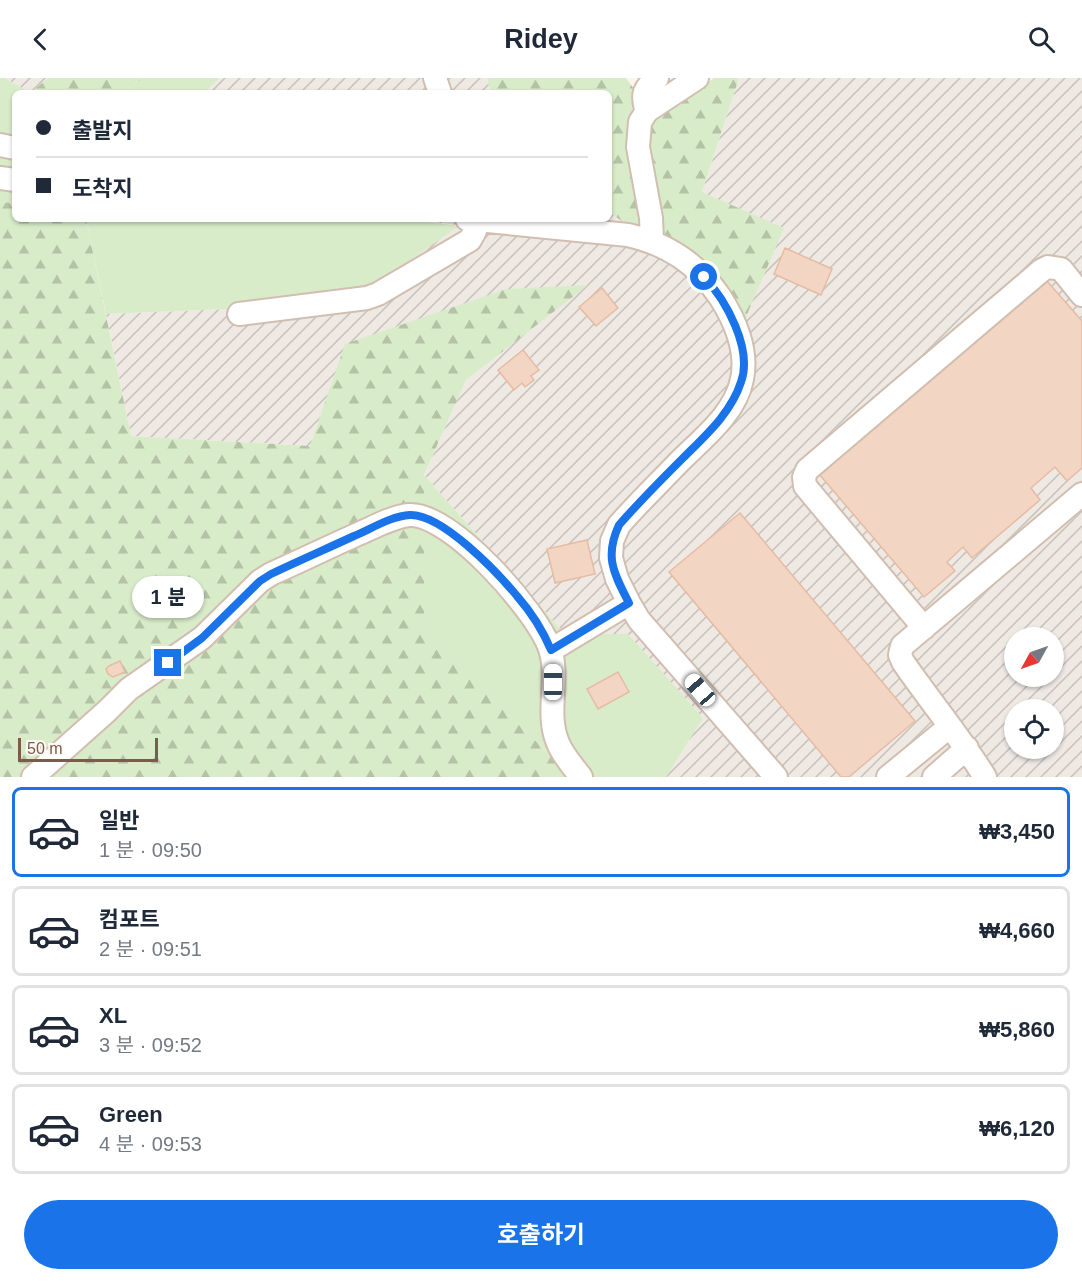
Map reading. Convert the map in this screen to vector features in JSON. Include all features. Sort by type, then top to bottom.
[{"type":"lane","points":[[647,111],[642,99],[646,86],[657,78]]},
{"type":"lane","points":[[652,240],[651,218],[638,147],[640,122],[647,111],[697,78]]},
{"type":"lane","points":[[238,314],[358,299],[378,294],[470,240],[473,222]]},
{"type":"lane","points":[[503,222],[628,235],[652,240],[671,249],[695,268],[713,286],[726,306],[738,332],[743,352],[742,379],[733,401],[718,423],[619,525],[612,541],[611,558],[617,579],[639,620],[776,777]]},
{"type":"lane","points":[[924,628],[805,486],[804,477],[807,470],[1042,270],[1048,267],[1061,269],[1082,295]]},
{"type":"lane","points":[[985,777],[967,748],[949,727],[903,662],[900,655],[902,646],[1082,494]]},
{"type":"lane","points":[[33,777],[129,689],[202,638],[260,581],[372,528],[407,515],[420,516],[446,530],[475,551],[518,597],[544,634],[551,650],[553,665],[553,724],[557,743],[581,777]]},
{"type":"lane","points":[[551,650],[629,603]]},
{"type":"lane","points":[[888,777],[949,727]]},
{"type":"lane","points":[[934,777],[967,748]]},
{"type":"shaded area","points":[[5,78],[48,78],[34,90],[25,90]]},
{"type":"shaded area","points":[[220,78],[487,78],[490,90],[207,90]]},
{"type":"shaded area","points":[[739,78],[1082,78],[1082,777],[666,777],[703,717],[566,635],[424,475],[466,380],[586,285],[346,344],[310,446],[131,436],[106,314],[347,304],[458,225],[432,222],[612,222],[612,214],[633,229],[702,192]]},
{"type":"green space","points":[[0,78],[5,78],[25,90],[12,90],[12,203],[0,202]]},
{"type":"green space","points":[[48,78],[143,78],[126,90],[34,90]]},
{"type":"green space","points":[[143,78],[220,78],[207,90],[126,90]]},
{"type":"green space","points":[[487,78],[626,78],[656,119],[714,78],[739,78],[702,192],[784,228],[743,324],[633,229],[612,214],[612,90],[490,90]]},
{"type":"green space","points":[[0,202],[12,203],[12,222],[87,222],[131,436],[310,446],[345,344],[506,289],[588,285],[466,380],[424,475],[424,633],[548,753],[567,777],[0,777]]},
{"type":"green space","points":[[87,222],[429,222],[459,226],[347,304],[106,314]]},
{"type":"green space","points":[[424,475],[565,634],[628,634],[703,718],[666,777],[567,777],[548,753],[423,633]]},
{"type":"building","points":[[785,248],[832,269],[821,295],[774,274]]},
{"type":"building","points":[[1046,280],[1082,321],[1082,468],[1067,481],[1055,467],[1031,488],[1040,500],[972,558],[963,547],[947,562],[955,571],[924,597],[819,474]]},
{"type":"building","points":[[602,288],[618,308],[596,326],[579,307]]},
{"type":"building","points":[[523,350],[539,370],[531,376],[534,380],[525,387],[522,383],[514,390],[498,370]]},
{"type":"building","points":[[740,513],[915,721],[849,777],[841,777],[669,572]]},
{"type":"building","points":[[587,540],[595,574],[555,583],[547,549]]},
{"type":"building","points":[[120,661],[125,672],[113,677],[108,674],[106,669]]},
{"type":"building","points":[[618,672],[629,692],[598,709],[587,689]]},
{"type":"route","points":[[168,663],[202,638],[260,581],[271,574],[407,515],[420,516],[446,530],[475,551],[518,597],[544,634],[551,650],[629,603],[617,579],[611,558],[612,541],[619,525],[718,423],[733,401],[742,379],[743,352],[738,332],[726,306],[704,277]]}]
